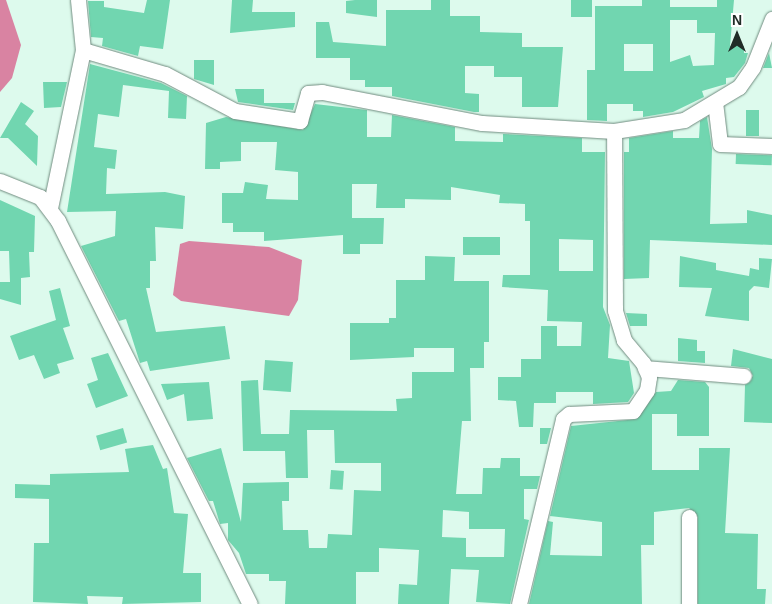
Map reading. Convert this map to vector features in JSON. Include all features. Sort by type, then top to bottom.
[{"type":"street","points":[[50,208],[82,50],[78,0]]},
{"type":"street","points":[[82,50],[165,74],[235,112],[300,122],[308,93],[322,92],[482,122],[614,132],[669,124],[739,88],[753,67],[772,19]]},
{"type":"street","points":[[715,102],[720,144],[772,146]]},
{"type":"street","points":[[518,604],[563,419],[569,414],[634,411],[647,390],[645,368],[624,340],[615,310],[614,132]]},
{"type":"street","points":[[0,181],[25,187],[50,208],[250,604]]},
{"type":"street","points":[[645,368],[744,376]]},
{"type":"street","points":[[689,518],[689,604]]},
{"type":"shaded area","points":[[0,0],[6,0],[21,45],[12,78],[0,92]]},
{"type":"shaded area","points":[[189,241],[269,247],[302,260],[298,300],[289,316],[181,301],[173,295],[180,244]]},
{"type":"building","points":[[147,0],[170,0],[163,49],[140,46],[138,56],[102,46],[103,38],[91,37],[88,1],[104,1],[104,7],[144,13]]},
{"type":"building","points":[[232,0],[253,0],[252,12],[295,12],[295,27],[230,33]]},
{"type":"building","points":[[377,0],[377,17],[346,13],[346,1]]},
{"type":"building","points":[[431,0],[450,0],[450,16],[480,16],[480,32],[522,33],[522,47],[563,47],[558,107],[522,107],[522,77],[494,77],[494,66],[465,66],[465,93],[479,94],[479,112],[474,112],[392,96],[392,87],[365,87],[365,80],[350,80],[350,58],[316,58],[316,22],[329,22],[333,42],[386,46],[386,10],[431,10]]},
{"type":"building","points":[[571,0],[592,0],[592,17],[571,17]]},
{"type":"building","points":[[642,0],[670,0],[670,7],[717,7],[717,0],[734,0],[730,46],[744,46],[744,53],[748,53],[745,63],[734,77],[726,78],[726,84],[702,91],[704,97],[673,112],[643,117],[643,111],[633,111],[633,104],[607,104],[607,121],[587,120],[587,70],[595,70],[595,6],[642,6]],"holes":[[[670,20],[697,20],[697,33],[715,33],[714,65],[693,66],[690,55],[670,62]],[[624,44],[653,44],[653,71],[624,71]]]},
{"type":"building","points":[[769,53],[772,68],[763,68]]},
{"type":"building","points":[[194,60],[214,60],[214,85],[194,79]]},
{"type":"building","points":[[90,64],[161,83],[187,96],[186,119],[168,118],[169,91],[123,85],[119,117],[98,114],[94,147],[117,150],[115,169],[107,168],[106,194],[165,192],[185,196],[183,229],[155,227],[156,261],[150,261],[150,288],[146,288],[156,332],[225,326],[230,359],[150,371],[147,361],[140,363],[126,319],[119,321],[81,246],[115,236],[116,211],[67,212]]},
{"type":"building","points":[[43,82],[67,82],[61,107],[44,108]]},
{"type":"building","points":[[235,89],[264,89],[264,103],[295,103],[293,110],[238,102]]},
{"type":"building","points":[[21,102],[34,111],[25,124],[38,136],[37,166],[8,138],[0,138]]},
{"type":"building","points":[[315,104],[367,110],[367,137],[391,137],[392,115],[455,127],[455,141],[503,142],[503,134],[582,138],[582,152],[605,152],[603,307],[610,325],[608,358],[629,361],[634,393],[628,402],[593,404],[593,392],[556,392],[556,403],[534,403],[533,427],[519,427],[516,401],[498,400],[498,377],[521,377],[521,359],[541,359],[541,326],[557,326],[557,346],[581,346],[582,322],[547,321],[548,290],[502,287],[503,275],[530,275],[530,221],[525,221],[525,204],[499,203],[500,195],[451,187],[451,200],[405,199],[405,208],[376,208],[377,184],[352,184],[352,218],[384,218],[383,244],[360,244],[360,254],[343,254],[343,235],[264,241],[264,232],[233,232],[233,223],[222,223],[222,193],[243,193],[245,182],[268,185],[266,199],[298,200],[298,172],[275,170],[277,142],[241,142],[241,161],[220,162],[220,169],[205,169],[206,123],[226,117],[303,130]],"holes":[[[559,239],[593,240],[593,271],[559,271]]]},
{"type":"building","points":[[746,110],[759,110],[759,136],[746,136]]},
{"type":"building","points":[[707,117],[712,149],[710,224],[747,223],[747,210],[772,215],[772,245],[650,240],[649,278],[624,279],[624,152],[629,152],[629,138],[673,131],[673,138],[699,138],[700,121]]},
{"type":"building","points":[[736,154],[772,155],[772,165],[736,164]]},
{"type":"building","points":[[0,200],[35,216],[34,252],[29,252],[30,277],[21,278],[21,305],[0,299],[0,282],[10,282],[9,251],[0,251]]},
{"type":"building","points":[[463,237],[500,237],[500,255],[463,255]]},
{"type":"building","points":[[425,256],[455,257],[454,281],[489,281],[489,342],[484,342],[484,368],[470,368],[471,421],[462,421],[456,494],[482,494],[483,468],[500,468],[501,458],[520,458],[520,476],[540,476],[537,489],[524,489],[524,519],[529,520],[510,604],[476,602],[479,570],[451,569],[449,604],[398,604],[399,584],[417,585],[419,550],[379,548],[379,572],[356,572],[356,604],[285,604],[286,581],[269,581],[269,574],[246,574],[239,553],[228,540],[228,523],[220,524],[213,501],[209,501],[187,458],[221,448],[241,522],[243,483],[289,482],[289,501],[282,501],[283,530],[308,530],[309,548],[327,548],[328,534],[352,535],[354,490],[381,491],[381,463],[335,463],[334,430],[307,430],[308,478],[286,478],[285,451],[243,451],[241,381],[258,380],[261,434],[289,434],[290,410],[397,411],[396,399],[412,398],[412,372],[454,372],[454,348],[414,348],[414,357],[350,360],[350,323],[389,323],[389,318],[396,318],[396,280],[425,280]],"holes":[[[443,510],[469,512],[469,529],[505,529],[504,557],[466,557],[466,538],[442,537]]]},
{"type":"building","points":[[680,256],[716,263],[716,270],[749,276],[750,268],[759,270],[759,258],[772,259],[769,288],[754,286],[749,291],[749,321],[705,316],[712,288],[679,287]]},
{"type":"building","points":[[60,288],[70,326],[63,328],[74,359],[57,364],[60,373],[44,379],[34,355],[19,360],[10,336],[56,320],[49,291]]},
{"type":"building","points":[[626,313],[647,314],[647,326],[630,326]]},
{"type":"building","points":[[678,338],[697,340],[697,351],[705,351],[705,363],[678,361]]},
{"type":"building","points":[[733,349],[772,359],[772,423],[744,422],[745,385],[753,376],[749,368],[731,366]]},
{"type":"building","points":[[108,353],[128,396],[96,408],[87,384],[98,380],[91,358]]},
{"type":"building","points":[[265,360],[293,362],[291,392],[263,390]]},
{"type":"building","points":[[678,380],[705,382],[709,387],[709,436],[677,436],[677,414],[652,414],[652,470],[699,470],[699,448],[730,448],[725,533],[758,534],[757,589],[766,589],[765,604],[698,604],[698,517],[689,508],[654,512],[654,545],[641,545],[642,604],[529,604],[548,521],[553,522],[550,555],[602,556],[602,522],[550,516],[571,426],[637,419],[656,392],[671,391]]},
{"type":"building","points":[[209,382],[213,419],[187,421],[184,394],[167,400],[161,384]]},
{"type":"building","points":[[123,428],[127,442],[100,450],[96,436]]},
{"type":"building","points":[[540,428],[551,428],[547,444],[540,444]]},
{"type":"building","points":[[153,445],[163,469],[167,468],[174,513],[188,514],[183,573],[201,573],[201,602],[122,604],[123,597],[87,596],[88,604],[33,602],[34,543],[49,543],[49,499],[15,498],[15,484],[50,485],[50,474],[129,472],[125,449]]},
{"type":"building","points":[[331,470],[344,471],[343,490],[330,489]]}]
